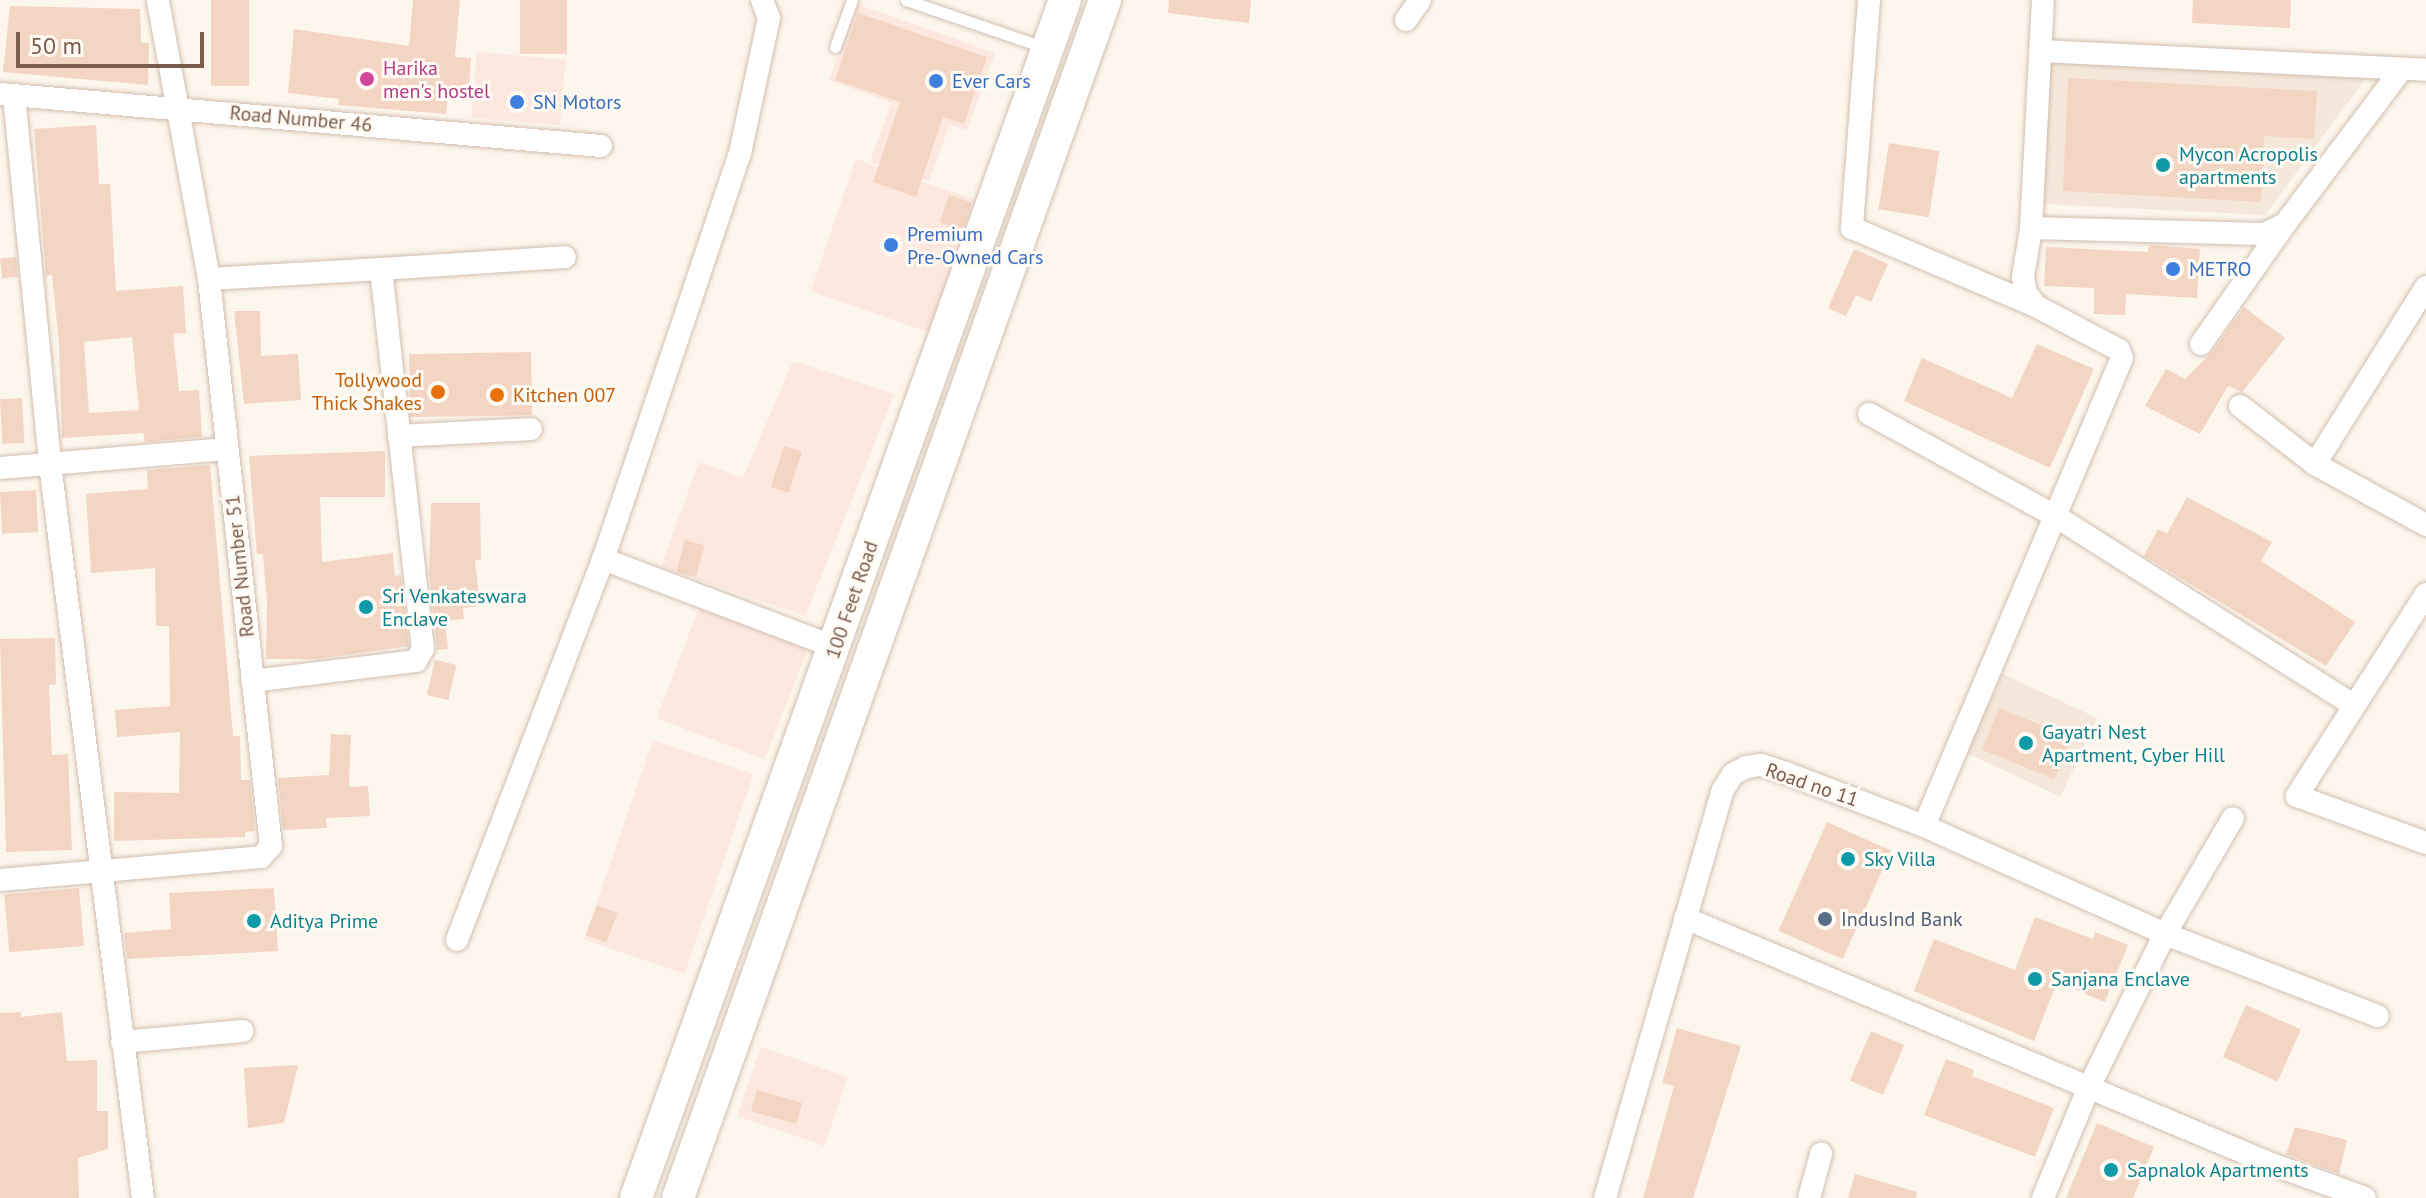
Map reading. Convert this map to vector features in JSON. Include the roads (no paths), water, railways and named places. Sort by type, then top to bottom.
[{"type":"main road","name":"100 Feet Road","points":[[636,1198],[837,648],[1065,0]]},
{"type":"main road","name":"100 Feet Road","points":[[678,1198],[1105,0]]},
{"type":"street","name":"Road Number 51","points":[[98,872],[270,852],[209,279],[158,0]]},
{"type":"street","points":[[457,940],[603,559],[740,153],[769,18],[762,0]]},
{"type":"street","points":[[1406,20],[1420,0]]},
{"type":"street","points":[[1869,0],[1852,228],[2036,306],[2119,350],[2122,358],[1924,826]]},
{"type":"street","points":[[2036,306],[2023,277],[2031,228],[2043,0]]},
{"type":"street","points":[[2041,51],[2426,70]]},
{"type":"street","points":[[2201,344],[2285,224],[2402,69]]},
{"type":"street","name":"Road Number 46","points":[[7,95],[601,146]]},
{"type":"street","points":[[7,95],[98,872],[143,1198]]},
{"type":"street","points":[[2031,228],[2241,237],[2285,224]]},
{"type":"street","points":[[209,279],[565,257]]},
{"type":"street","points":[[252,681],[416,661],[423,654],[381,269]]},
{"type":"street","points":[[2315,464],[2426,287]]},
{"type":"street","points":[[2240,406],[2315,464],[2426,525]]},
{"type":"street","points":[[1869,414],[2057,517],[2353,705]]},
{"type":"street","points":[[399,436],[531,429]]},
{"type":"street","points":[[0,468],[227,449]]},
{"type":"street","points":[[603,559],[837,648]]},
{"type":"street","points":[[2426,594],[2297,796],[2426,843]]},
{"type":"street","name":"Road no 11","points":[[1605,1198],[1723,790],[1733,774],[1746,767],[1786,773],[1924,826],[2165,934],[2378,1016]]},
{"type":"street","points":[[2043,1198],[2089,1087],[2165,934],[2233,818]]},
{"type":"street","points":[[0,880],[98,872]]},
{"type":"street","points":[[1685,918],[2089,1087],[2365,1198]]},
{"type":"street","points":[[122,1042],[242,1031]]},
{"type":"street","points":[[1809,1198],[1821,1154]]},
{"type":"lane","points":[[835,47],[852,0]]},
{"type":"lane","points":[[906,0],[1048,49]]},
{"type":"place","name":"Harika men's hostel","points":[[367,79]]},
{"type":"place","name":"Ever Cars","points":[[936,81]]},
{"type":"place","name":"SN Motors","points":[[517,102]]},
{"type":"place","name":"Mycon Acropolis apartments","points":[[2163,165]]},
{"type":"place","name":"Premium Pre-Owned Cars","points":[[891,245]]},
{"type":"place","name":"METRO","points":[[2173,269]]},
{"type":"place","name":"Tollywood Thick Shakes","points":[[438,392]]},
{"type":"place","name":"Kitchen 007","points":[[497,395]]},
{"type":"place","name":"Sri Venkateswara Enclave","points":[[366,607]]},
{"type":"place","name":"Gayatri Nest Apartment, Cyber Hill","points":[[2026,743]]},
{"type":"place","name":"Sky Villa","points":[[1848,859]]},
{"type":"place","name":"IndusInd Bank","points":[[1825,919]]},
{"type":"place","name":"Aditya Prime","points":[[254,921]]},
{"type":"place","name":"Sanjana Enclave","points":[[2035,979]]},
{"type":"place","name":"Sapnalok Apartments","points":[[2111,1170]]}]
